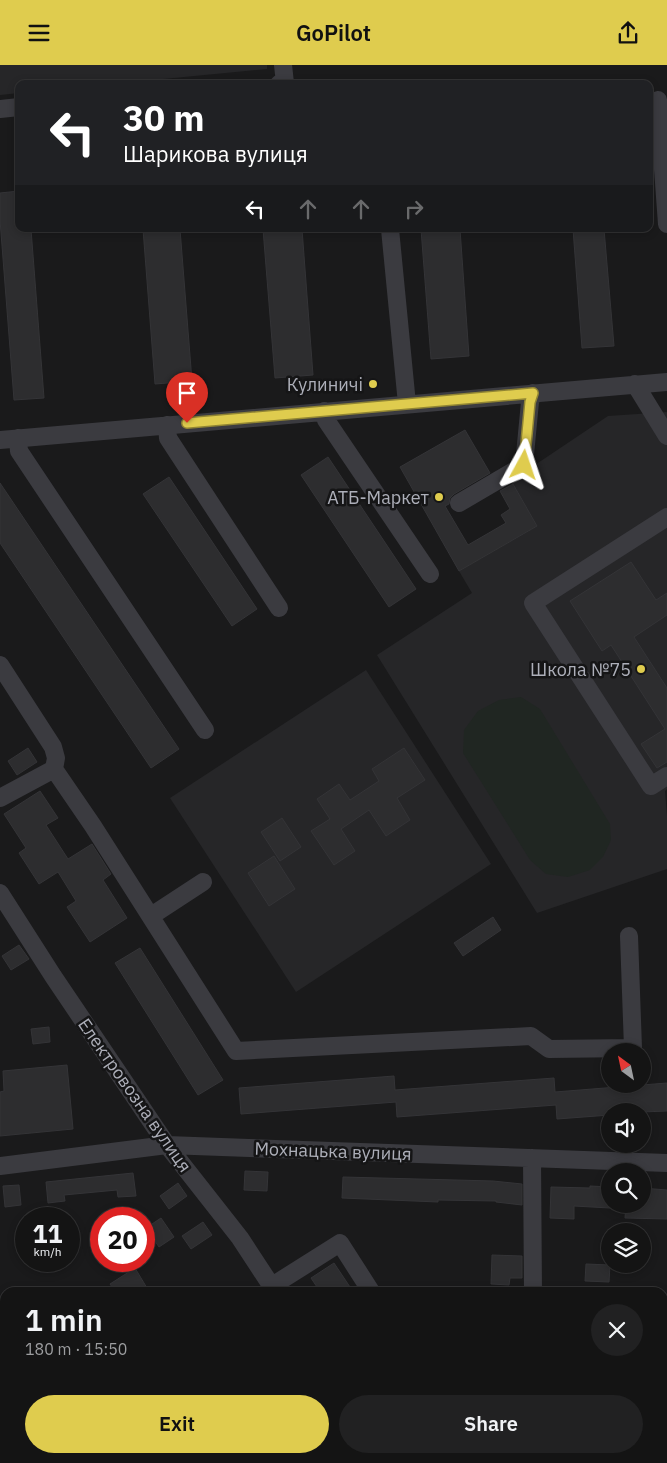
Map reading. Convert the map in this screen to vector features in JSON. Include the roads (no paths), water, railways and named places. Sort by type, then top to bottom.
[{"type":"street","points":[[283,65],[285,80]]},
{"type":"street","points":[[658,100],[667,224]]},
{"type":"street","points":[[0,109],[15,107]]},
{"type":"street","points":[[390,232],[407,403]]},
{"type":"street","points":[[0,440],[407,403],[667,382]]},
{"type":"street","points":[[635,384],[667,436]]},
{"type":"street","points":[[458,503],[524,465],[530,402],[533,393]]},
{"type":"street","points":[[324,411],[326,420],[430,574]]},
{"type":"street","points":[[168,425],[168,438],[279,608]]},
{"type":"street","points":[[18,438],[19,451],[205,730]]},
{"type":"street","points":[[667,517],[533,603],[651,786],[667,776]]},
{"type":"street","points":[[0,665],[53,747],[56,758],[54,769],[93,826],[236,1051],[531,1036],[549,1049],[634,1048],[629,936]]},
{"type":"street","points":[[0,798],[54,769]]},
{"type":"street","points":[[151,916],[203,882]]},
{"type":"street","name":"Електровозна вулиця","points":[[0,893],[53,976],[167,1145],[240,1238],[273,1287]]},
{"type":"street","name":"Мохнацька вулиця","points":[[0,1166],[167,1145],[667,1163]]},
{"type":"street","points":[[532,1158],[533,1287]]},
{"type":"street","points":[[277,1287],[340,1243],[368,1287]]},
{"type":"place","name":"Кулиничі","points":[[373,384]]},
{"type":"place","name":"АТБ-Маркет","points":[[439,497]]},
{"type":"place","name":"Школа №75","points":[[641,669]]}]
